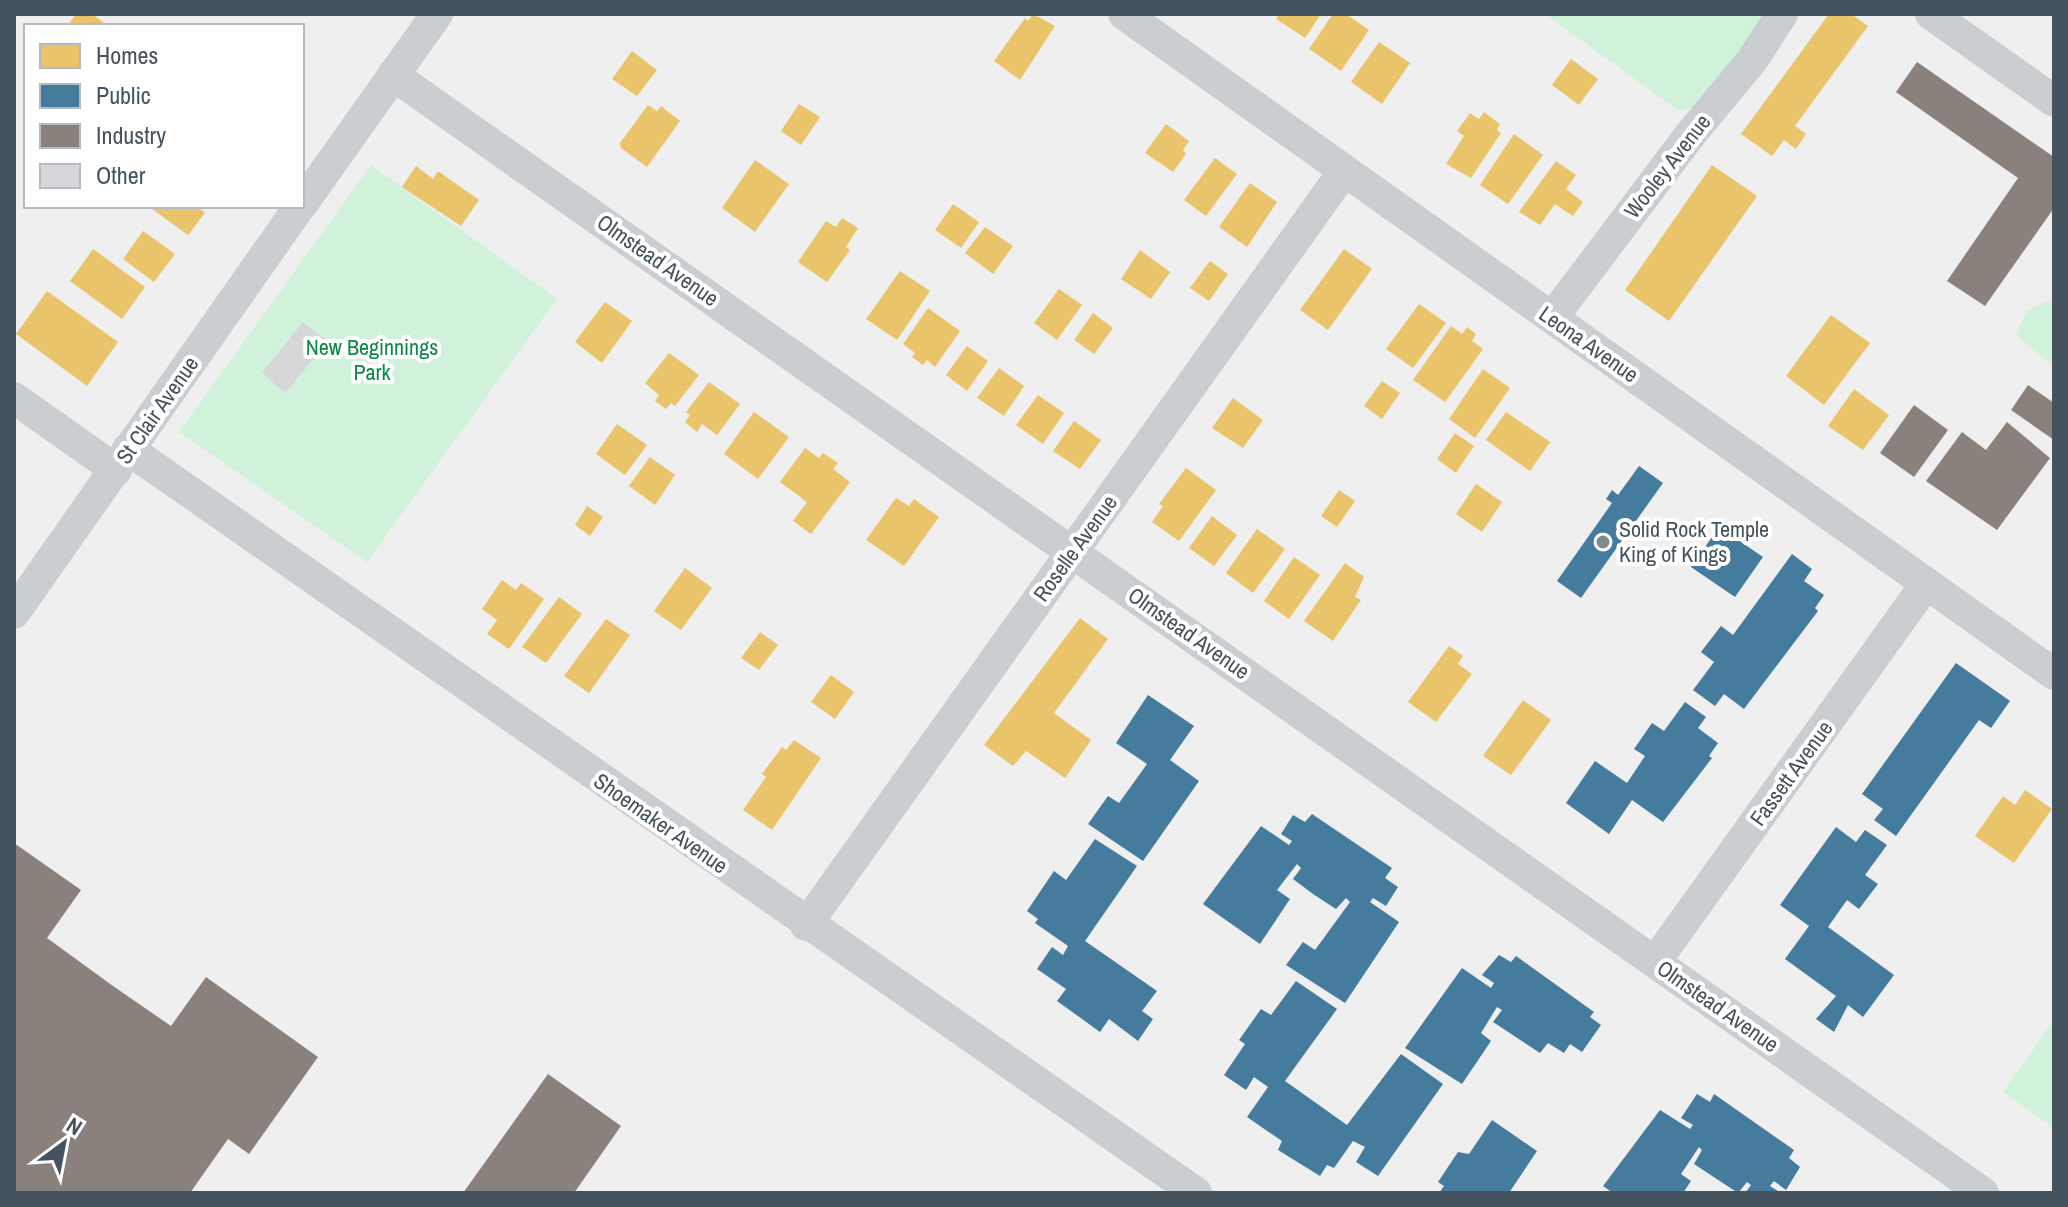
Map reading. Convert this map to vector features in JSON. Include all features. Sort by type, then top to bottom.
[{"type":"street","name":"St Clair Avenue","points":[[304,201],[437,14]]},
{"type":"street","name":"Leona Avenue","points":[[1124,14],[2054,674]]},
{"type":"street","name":"Wooley Avenue","points":[[1552,318],[1690,135],[1753,59],[1782,14]]},
{"type":"street","points":[[1931,14],[2054,101]]},
{"type":"street","name":"Olmstead Avenue","points":[[393,75],[1983,1193]]},
{"type":"street","name":"Roselle Avenue","points":[[806,925],[1344,171]]},
{"type":"street","name":"St Clair Avenue","points":[[14,613],[299,208]]},
{"type":"street","name":"Shoemaker Avenue","points":[[14,398],[122,460],[1196,1193]]},
{"type":"street","name":"Fassett Avenue","points":[[1655,962],[1926,584]]},
{"type":"green space","points":[[1545,14],[1765,14],[1700,105],[1679,111]]},
{"type":"green space","name":"New Beginnings Park","points":[[371,165],[557,299],[367,562],[179,432]]},
{"type":"green space","points":[[2054,298],[2054,367],[2016,335],[2027,311]]},
{"type":"green space","points":[[2054,1020],[2054,1128],[2003,1092]]},
{"type":"building: Homes","points":[[76,14],[92,14],[105,24],[68,24]]},
{"type":"building: Homes","points":[[1033,14],[1055,26],[1020,80],[994,61],[1025,18],[1028,21]]},
{"type":"building: Homes","points":[[1279,14],[1321,14],[1305,38],[1276,19]]},
{"type":"building: Homes","points":[[1333,14],[1346,14],[1369,30],[1341,71],[1309,49]]},
{"type":"building: Homes","points":[[1829,14],[1851,14],[1868,26],[1795,126],[1806,134],[1796,149],[1784,140],[1772,156],[1741,134]]},
{"type":"building: Homes","points":[[1379,42],[1410,63],[1382,104],[1351,82]]},
{"type":"building: Homes","points":[[632,51],[657,70],[637,96],[612,79]]},
{"type":"building: Homes","points":[[1571,59],[1598,79],[1579,105],[1552,85]]},
{"type":"building: Homes","points":[[799,104],[820,117],[801,145],[781,131]]},
{"type":"building: Homes","points":[[648,105],[657,111],[661,106],[680,121],[647,167],[621,148],[620,143]]},
{"type":"building: Homes","points":[[1484,112],[1500,124],[1497,130],[1501,133],[1471,178],[1446,164],[1464,136],[1457,131],[1470,113],[1479,119]]},
{"type":"building: Homes","points":[[1166,124],[1189,141],[1183,150],[1186,154],[1173,172],[1145,153]]},
{"type":"building: Homes","points":[[1514,134],[1543,155],[1508,204],[1480,185]]},
{"type":"building: Homes","points":[[1215,158],[1237,174],[1206,216],[1184,200]]},
{"type":"building: Homes","points":[[755,160],[789,184],[755,232],[722,208]]},
{"type":"building: Homes","points":[[1556,161],[1576,175],[1566,189],[1583,202],[1573,216],[1555,204],[1540,225],[1519,212]]},
{"type":"building: Homes","points":[[1712,165],[1757,196],[1669,321],[1625,290]]},
{"type":"building: Homes","points":[[416,166],[433,179],[438,171],[479,200],[461,226],[402,187]]},
{"type":"building: Homes","points":[[1250,183],[1277,202],[1247,247],[1219,227]]},
{"type":"building: Homes","points":[[953,204],[979,222],[961,248],[935,230]]},
{"type":"building: Homes","points":[[151,208],[199,208],[205,213],[188,235]]},
{"type":"building: Homes","points":[[842,218],[858,228],[846,247],[850,250],[827,282],[798,262],[826,221],[836,227]]},
{"type":"building: Homes","points":[[985,227],[1013,246],[993,274],[965,253]]},
{"type":"building: Homes","points":[[143,231],[175,254],[154,282],[123,259]]},
{"type":"building: Homes","points":[[93,249],[145,287],[122,319],[70,281]]},
{"type":"building: Homes","points":[[1344,249],[1372,269],[1328,330],[1300,310]]},
{"type":"building: Homes","points":[[1140,250],[1170,272],[1151,299],[1121,279]]},
{"type":"building: Homes","points":[[1210,261],[1228,274],[1209,301],[1190,288]]},
{"type":"building: Homes","points":[[900,271],[930,291],[897,340],[866,319]]},
{"type":"building: Homes","points":[[1059,289],[1082,305],[1057,340],[1034,323]]},
{"type":"building: Homes","points":[[47,291],[118,342],[87,386],[16,334]]},
{"type":"building: Homes","points":[[605,302],[632,321],[602,363],[575,342]]},
{"type":"building: Homes","points":[[1419,304],[1446,323],[1413,368],[1386,349]]},
{"type":"building: Homes","points":[[928,308],[960,331],[935,367],[927,360],[923,365],[912,357],[915,353],[903,344]]},
{"type":"building: Homes","points":[[1093,313],[1113,328],[1094,354],[1074,340]]},
{"type":"building: Homes","points":[[1831,315],[1870,343],[1824,405],[1786,376]]},
{"type":"building: Homes","points":[[1451,326],[1462,334],[1467,327],[1476,334],[1472,341],[1483,349],[1445,402],[1413,380]]},
{"type":"building: Homes","points":[[967,346],[988,361],[967,391],[946,375]]},
{"type":"building: Homes","points":[[669,353],[699,375],[675,406],[671,403],[666,409],[655,401],[659,395],[645,383]]},
{"type":"building: Homes","points":[[999,368],[1024,386],[1004,416],[977,398]]},
{"type":"building: Homes","points":[[1483,369],[1510,388],[1475,438],[1449,419]]},
{"type":"building: Homes","points":[[1382,381],[1400,393],[1382,419],[1364,406]]},
{"type":"building: Homes","points":[[709,382],[740,404],[717,435],[702,424],[697,432],[685,422],[690,415],[686,412]]},
{"type":"building: Homes","points":[[1854,389],[1889,415],[1863,450],[1828,426]]},
{"type":"building: Homes","points":[[1038,395],[1064,413],[1043,444],[1016,425]]},
{"type":"building: Homes","points":[[1233,398],[1263,420],[1243,448],[1212,428]]},
{"type":"building: Homes","points":[[754,412],[789,437],[758,479],[724,454]]},
{"type":"building: Homes","points":[[1506,412],[1550,442],[1530,471],[1486,440]]},
{"type":"building: Homes","points":[[1074,421],[1101,440],[1080,469],[1053,451]]},
{"type":"building: Homes","points":[[617,424],[647,445],[625,475],[596,454]]},
{"type":"building: Homes","points":[[1455,433],[1474,446],[1456,473],[1437,459]]},
{"type":"building: Homes","points":[[805,448],[819,458],[823,453],[838,463],[833,469],[850,482],[811,534],[793,521],[807,502],[780,482]]},
{"type":"building: Homes","points":[[650,457],[675,475],[655,505],[629,486]]},
{"type":"building: Homes","points":[[1186,468],[1216,490],[1179,541],[1152,522],[1163,506],[1159,504]]},
{"type":"building: Homes","points":[[1476,484],[1502,502],[1482,532],[1456,514]]},
{"type":"building: Homes","points":[[1339,490],[1355,501],[1337,527],[1321,516]]},
{"type":"building: Homes","points":[[896,498],[909,506],[914,499],[939,517],[904,566],[866,540]]},
{"type":"building: Homes","points":[[587,506],[603,517],[590,536],[575,525]]},
{"type":"building: Homes","points":[[1212,516],[1237,535],[1214,566],[1189,548]]},
{"type":"building: Homes","points":[[1257,529],[1285,549],[1253,593],[1226,573]]},
{"type":"building: Homes","points":[[1294,557],[1320,575],[1289,619],[1264,601]]},
{"type":"building: Homes","points":[[1345,563],[1364,577],[1355,597],[1361,600],[1333,641],[1304,621]]},
{"type":"building: Homes","points":[[685,568],[712,588],[681,630],[654,611]]},
{"type":"building: Homes","points":[[502,580],[516,590],[521,583],[544,599],[509,649],[487,634],[497,620],[482,609]]},
{"type":"building: Homes","points":[[559,597],[582,614],[546,663],[522,647]]},
{"type":"building: Homes","points":[[1080,618],[1108,639],[1054,713],[1091,740],[1065,778],[1026,751],[1013,766],[984,745]]},
{"type":"building: Homes","points":[[606,619],[630,635],[589,693],[564,676]]},
{"type":"building: Homes","points":[[760,632],[778,645],[759,670],[741,658]]},
{"type":"building: Homes","points":[[1449,646],[1463,656],[1458,664],[1472,674],[1436,722],[1408,702]]},
{"type":"building: Homes","points":[[831,675],[854,692],[835,719],[811,702]]},
{"type":"building: Homes","points":[[1523,700],[1551,720],[1511,775],[1483,756]]},
{"type":"building: Homes","points":[[794,740],[821,758],[772,830],[743,810],[766,777],[762,774],[782,747],[786,750]]},
{"type":"building: Homes","points":[[2025,790],[2052,809],[2014,863],[1975,836],[2003,796],[2015,805]]},
{"type":"building: Public","name":"Solid Rock Temple King of Kings","points":[[1639,466],[1663,483],[1581,598],[1557,581],[1612,503],[1606,499],[1612,490],[1618,495]]},
{"type":"building: Public","points":[[1719,527],[1763,557],[1735,597],[1691,567]]},
{"type":"building: Public","points":[[1792,554],[1812,569],[1804,581],[1824,595],[1815,608],[1818,611],[1744,709],[1724,694],[1715,706],[1693,690],[1714,662],[1701,652],[1721,626],[1733,635]]},
{"type":"building: Public","points":[[1956,663],[2010,701],[1991,728],[1979,720],[1896,836],[1874,820],[1883,809],[1862,794]]},
{"type":"building: Public","points":[[1148,695],[1194,726],[1170,760],[1199,781],[1143,861],[1088,824],[1108,796],[1119,803],[1147,764],[1116,743]]},
{"type":"building: Public","points":[[1685,702],[1706,717],[1698,728],[1718,743],[1709,756],[1712,758],[1663,822],[1632,800],[1609,834],[1566,803],[1595,761],[1627,783],[1645,756],[1634,749],[1652,723],[1664,731]]},
{"type":"building: Public","points":[[1312,814],[1392,868],[1385,878],[1398,887],[1386,906],[1373,898],[1370,902],[1399,922],[1345,1003],[1286,965],[1303,942],[1315,950],[1350,902],[1346,898],[1336,909],[1313,894],[1293,879],[1301,868],[1297,864],[1277,890],[1290,899],[1260,944],[1203,904],[1261,826],[1289,845],[1292,841],[1281,834],[1293,815],[1305,822]]},
{"type":"building: Public","points":[[1836,827],[1856,842],[1865,830],[1887,845],[1865,875],[1878,884],[1859,909],[1847,900],[1828,927],[1894,975],[1863,1017],[1848,1005],[1834,1032],[1816,1019],[1836,996],[1785,959],[1809,926],[1780,905]]},
{"type":"building: Public","points":[[1095,839],[1137,866],[1085,941],[1157,991],[1142,1011],[1153,1019],[1138,1041],[1109,1019],[1100,1032],[1057,1001],[1066,989],[1037,969],[1052,947],[1063,955],[1068,946],[1035,923],[1038,919],[1027,911],[1054,871],[1066,880]]},
{"type":"building: Public","points":[[1499,955],[1511,962],[1516,956],[1594,1012],[1590,1017],[1601,1025],[1582,1052],[1570,1044],[1564,1053],[1548,1043],[1540,1053],[1493,1022],[1502,1010],[1497,1007],[1481,1033],[1491,1041],[1462,1084],[1405,1048],[1462,968],[1491,988],[1494,983],[1482,975]]},
{"type":"building: Public","points":[[1296,981],[1337,1009],[1285,1081],[1347,1125],[1401,1054],[1443,1084],[1378,1176],[1356,1162],[1365,1147],[1353,1141],[1334,1168],[1327,1165],[1320,1176],[1278,1150],[1282,1141],[1247,1117],[1268,1087],[1254,1077],[1246,1090],[1224,1075],[1245,1044],[1239,1040],[1261,1009],[1271,1015]]},
{"type":"building: Public","points":[[1697,1094],[1710,1102],[1714,1094],[1794,1150],[1789,1158],[1800,1167],[1786,1190],[1774,1181],[1770,1186],[1781,1193],[1745,1193],[1751,1185],[1747,1182],[1738,1193],[1694,1164],[1702,1150],[1699,1147],[1681,1174],[1691,1181],[1683,1193],[1613,1193],[1603,1186],[1660,1110],[1690,1129],[1693,1125],[1681,1118]]},
{"type":"building: Public","points":[[1492,1120],[1537,1151],[1509,1193],[1439,1193],[1444,1186],[1438,1182],[1458,1152],[1469,1154]]},
{"type":"building: Industry","points":[[1917,62],[2054,157],[2054,208],[1985,306],[1947,281],[2018,178],[1896,92]]},
{"type":"building: Industry","points":[[2028,385],[2054,403],[2054,440],[2011,410]]},
{"type":"building: Industry","points":[[1914,405],[1948,430],[1914,477],[1880,453]]},
{"type":"building: Industry","points":[[2007,422],[2050,458],[1997,530],[1926,481],[1962,432],[1986,450]]},
{"type":"building: Industry","points":[[14,843],[81,890],[47,938],[113,986],[171,1026],[206,977],[318,1057],[249,1154],[228,1139],[190,1193],[14,1193]]},
{"type":"building: Industry","points":[[548,1074],[621,1126],[574,1193],[463,1193]]},
{"type":"building: Other","points":[[303,322],[328,342],[285,393],[262,373]]},
{"type":"place","name":"Solid Rock Temple King of Kings","points":[[1603,542]]}]
